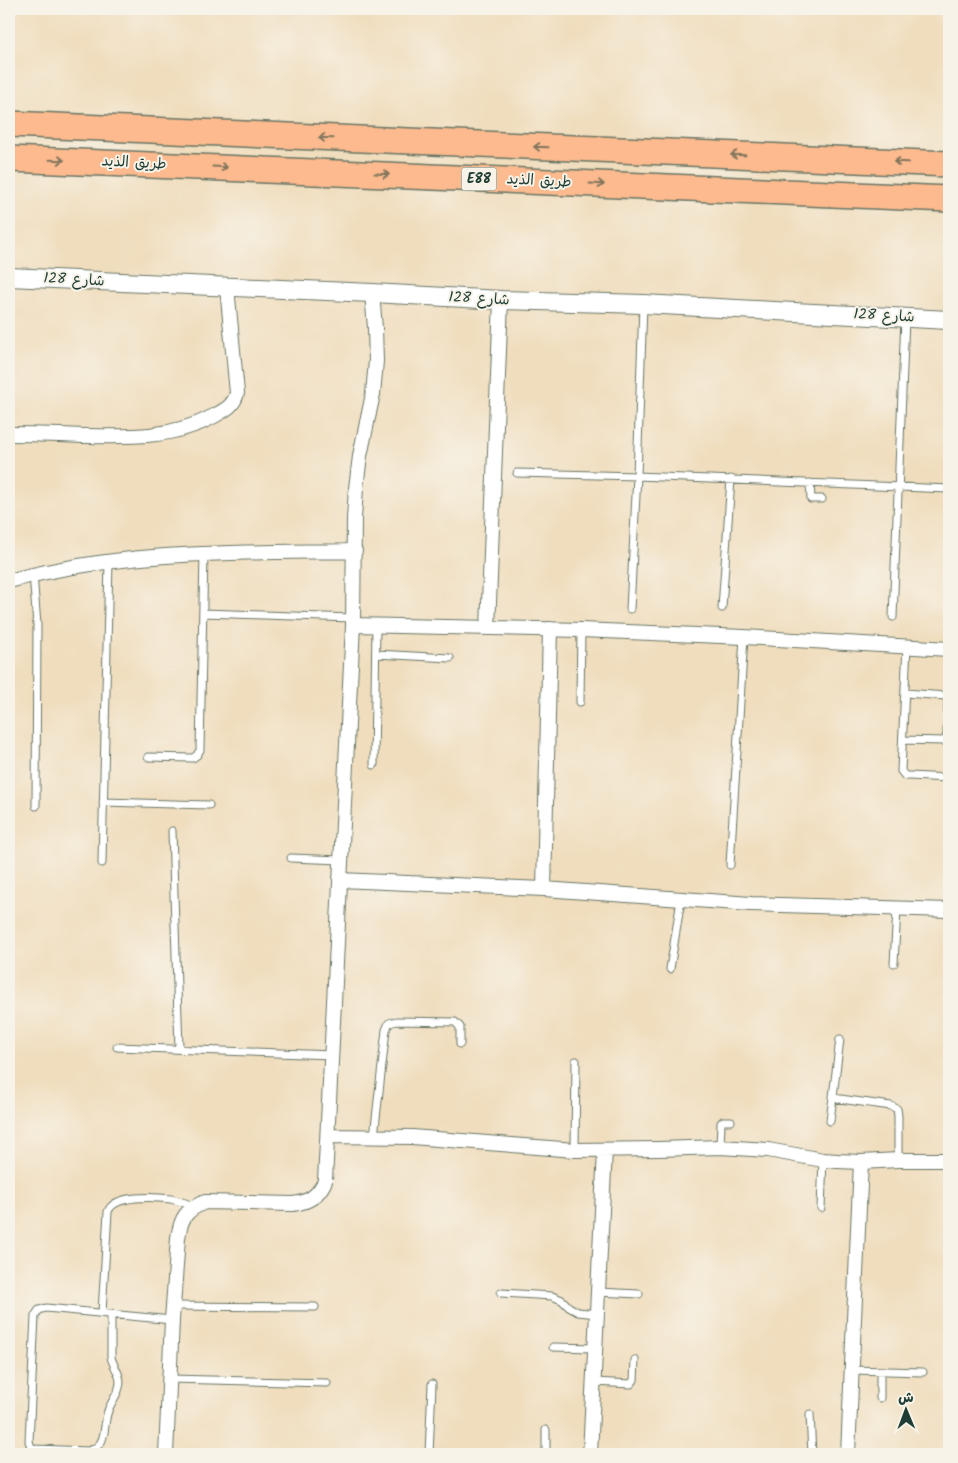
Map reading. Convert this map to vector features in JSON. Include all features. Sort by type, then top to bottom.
[{"type":"highway","points":[[9,124],[946,164]]},
{"type":"highway","name":"طريق الذيد","points":[[9,159],[948,200]]},
{"type":"street","name":"شارع 128","points":[[9,277],[501,300],[643,304],[949,320]]},
{"type":"street","points":[[9,434],[145,436],[188,428],[208,420],[227,409],[232,405],[237,393],[227,287]]},
{"type":"street","points":[[166,1454],[172,1320],[179,1226],[185,1215],[194,1206],[205,1202],[303,1203],[313,1198],[325,1181],[353,622],[354,519],[360,456],[373,394],[376,361],[372,293]]},
{"type":"street","points":[[488,628],[501,300]]},
{"type":"street","points":[[9,581],[33,574],[109,561],[165,555],[355,551]]},
{"type":"street","points":[[353,622],[376,625],[581,630],[744,637],[949,649]]},
{"type":"street","points":[[544,889],[550,629]]},
{"type":"street","points":[[340,880],[544,889],[751,904],[949,910]]},
{"type":"street","points":[[328,1136],[455,1140],[575,1150],[720,1146],[768,1150],[823,1160],[861,1162],[949,1160]]},
{"type":"street","points":[[590,1454],[605,1150]]},
{"type":"street","points":[[848,1454],[861,1162]]},
{"type":"lane","points":[[630,609],[638,476],[643,304]]},
{"type":"lane","points":[[893,617],[905,318]]},
{"type":"lane","points":[[517,473],[949,489]]},
{"type":"lane","points":[[722,608],[731,480]]},
{"type":"lane","points":[[810,483],[810,498],[822,499]]},
{"type":"lane","points":[[148,757],[193,758],[200,750],[204,554]]},
{"type":"lane","points":[[102,863],[109,561]]},
{"type":"lane","points":[[33,574],[37,625],[36,806]]},
{"type":"lane","points":[[203,613],[353,622]]},
{"type":"lane","points":[[374,765],[376,625]]},
{"type":"lane","points":[[580,702],[581,630]]},
{"type":"lane","points":[[730,865],[744,637]]},
{"type":"lane","points":[[907,646],[901,768],[903,774],[908,776],[949,778]]},
{"type":"lane","points":[[376,654],[450,658]]},
{"type":"lane","points":[[903,740],[943,741],[947,735],[948,701],[946,696],[942,694],[905,693]]},
{"type":"lane","points":[[103,802],[209,805]]},
{"type":"lane","points":[[172,831],[179,1049]]},
{"type":"lane","points":[[291,858],[341,860]]},
{"type":"lane","points":[[670,969],[681,900]]},
{"type":"lane","points":[[894,963],[897,909]]},
{"type":"lane","points":[[374,1136],[386,1030],[389,1023],[397,1021],[454,1022],[460,1027],[460,1044]]},
{"type":"lane","points":[[830,1121],[840,1039]]},
{"type":"lane","points":[[117,1047],[332,1055]]},
{"type":"lane","points":[[575,1150],[576,1061]]},
{"type":"lane","points":[[833,1098],[891,1106],[897,1109],[898,1160]]},
{"type":"lane","points":[[720,1146],[721,1123],[723,1121],[730,1121]]},
{"type":"lane","points":[[821,1208],[823,1160]]},
{"type":"lane","points":[[102,1314],[108,1212],[110,1206],[116,1202],[134,1198],[160,1198],[194,1206]]},
{"type":"lane","points":[[598,1292],[639,1294]]},
{"type":"lane","points":[[501,1293],[552,1296],[562,1300],[573,1310],[597,1314]]},
{"type":"lane","points":[[173,1306],[314,1307]]},
{"type":"lane","points":[[111,1314],[110,1357],[120,1379],[120,1385],[119,1391],[108,1409],[102,1440],[94,1449],[88,1451],[34,1449],[29,1441],[36,1313],[39,1310],[46,1308],[102,1314],[111,1314],[172,1320]]},
{"type":"lane","points":[[553,1347],[595,1348]]},
{"type":"lane","points":[[594,1382],[630,1384],[634,1380],[635,1360]]},
{"type":"lane","points":[[852,1370],[923,1372]]},
{"type":"lane","points":[[880,1371],[880,1398]]},
{"type":"lane","points":[[169,1378],[327,1384]]},
{"type":"lane","points":[[429,1454],[432,1384]]},
{"type":"lane","points":[[810,1414],[812,1454]]},
{"type":"lane","points":[[546,1430],[546,1454]]}]
